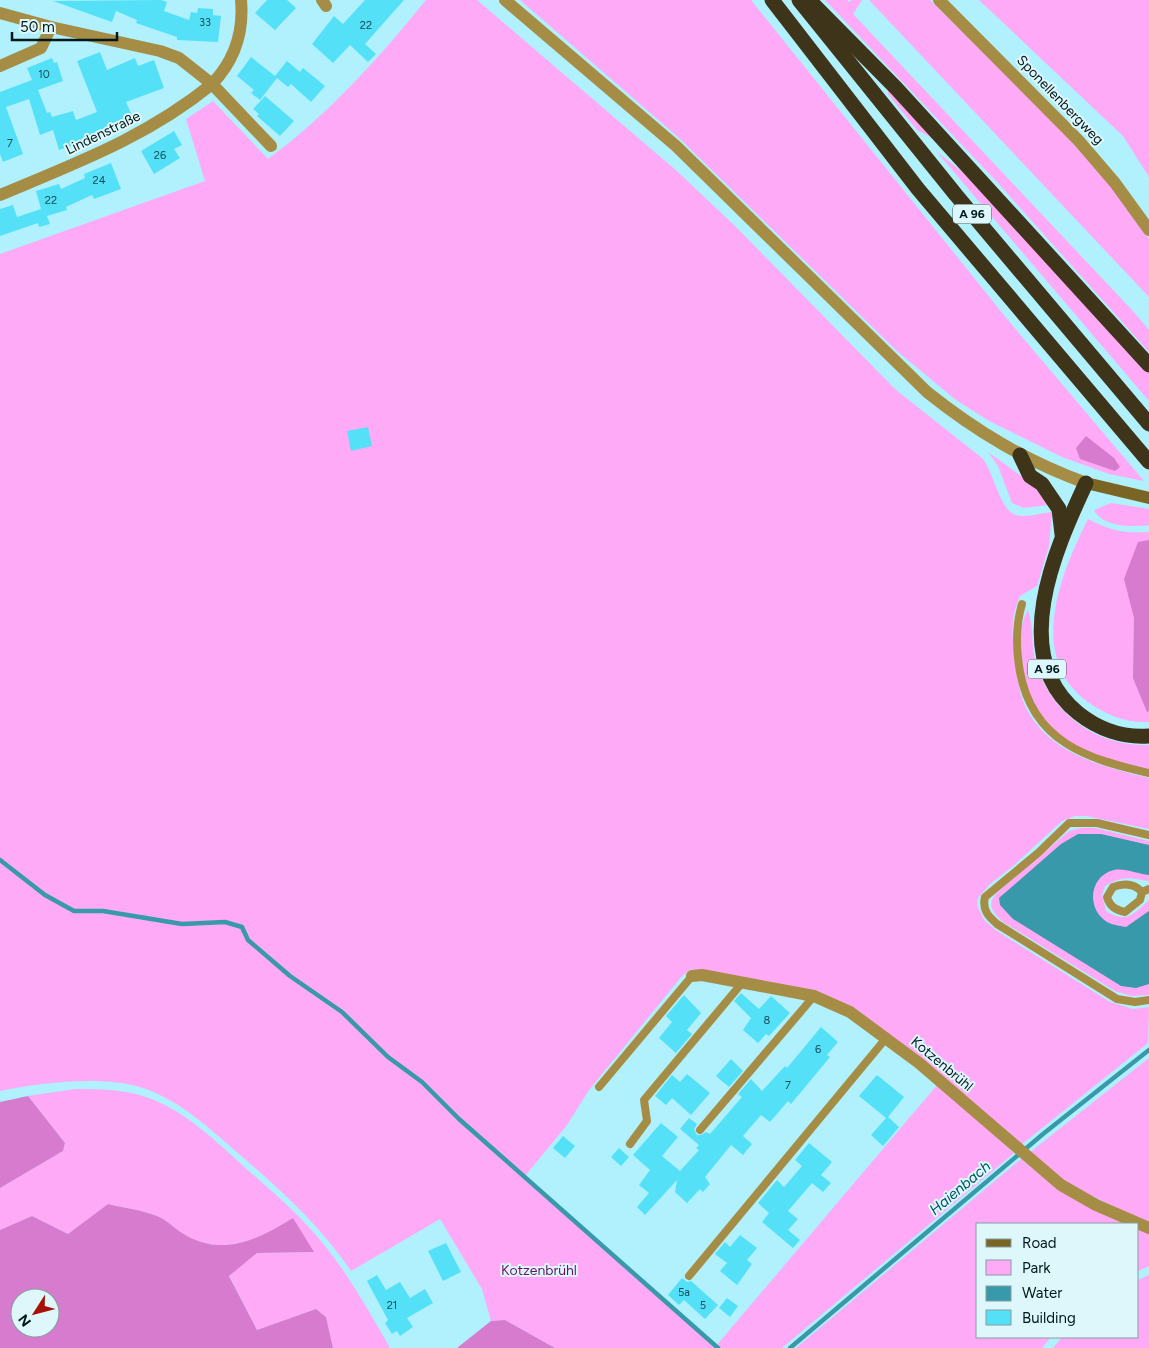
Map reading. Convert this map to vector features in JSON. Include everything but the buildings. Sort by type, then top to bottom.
[{"type":"highway","name":"A 96","points":[[772,0],[912,182],[1149,462]]},
{"type":"highway","name":"A 96","points":[[799,0],[956,195],[1149,424]]},
{"type":"highway","name":"A 96","points":[[809,0],[896,88],[1149,365]]},
{"type":"highway","name":"A 96","points":[[1020,455],[1030,476],[1042,484],[1059,509],[1062,541]]},
{"type":"highway","name":"A 96","points":[[1086,483],[1062,541],[1043,604],[1040,646],[1056,689],[1070,706],[1088,721],[1110,732],[1127,736],[1149,736]]},
{"type":"main road","points":[[1086,483],[1099,488],[1149,498]]},
{"type":"street","name":"Lindenstraße","points":[[0,195],[135,137],[184,107],[212,84],[229,64],[237,49],[241,29],[241,0]]},
{"type":"street","points":[[505,0],[676,146],[927,392],[957,416],[1020,455],[1086,483]]},
{"type":"street","name":"Sponellenbergweg","points":[[939,0],[1079,141],[1114,183],[1149,230]]},
{"type":"street","points":[[0,13],[51,27],[160,51],[179,58],[212,84],[271,146]]},
{"type":"street","points":[[0,66],[41,48],[51,27]]},
{"type":"street","name":"Kotzenbrühl","points":[[692,976],[702,975],[814,996],[839,1005],[887,1037],[1027,1158],[1078,1196],[1138,1223]]},
{"type":"lane","points":[[1022,604],[1016,624],[1018,664],[1024,692],[1036,716],[1056,736],[1080,752],[1103,762],[1149,772]]},
{"type":"lane","points":[[1149,835],[1097,824],[1069,823],[1038,853],[985,897],[984,903],[988,916],[998,924],[1110,995],[1117,999],[1135,1002],[1149,1000]]},
{"type":"lane","points":[[1122,884],[1146,890],[1140,900],[1125,912],[1116,910],[1109,904],[1107,897],[1113,887],[1122,884]]},
{"type":"lane","points":[[599,1086],[692,976]]},
{"type":"lane","points":[[630,1144],[648,1121],[644,1100],[742,983]]},
{"type":"lane","points":[[700,1130],[814,996]]},
{"type":"lane","points":[[689,1276],[887,1037]]},
{"type":"green space","points":[[426,0],[477,0],[678,172],[736,227],[896,390],[982,458],[1001,499],[1010,512],[1025,516],[1052,512],[1049,546],[1037,586],[1020,596],[1013,619],[1014,652],[1022,698],[1028,712],[1043,731],[1069,751],[1101,765],[1149,778],[1149,829],[1086,816],[1075,816],[1062,821],[1013,866],[990,884],[978,898],[977,905],[984,920],[997,931],[1110,1002],[1133,1009],[1149,1007],[1148,1043],[1021,1145],[864,1015],[821,993],[691,969],[682,976],[589,1090],[567,1125],[525,1176],[716,1346],[938,1084],[1014,1153],[782,1348],[555,1348],[505,1320],[491,1321],[482,1289],[440,1219],[351,1271],[313,1223],[284,1194],[205,1125],[170,1100],[143,1088],[127,1084],[91,1081],[52,1083],[0,1091],[0,254],[205,181],[186,119],[213,101],[268,159],[311,124],[352,85]]},
{"type":"green space","points":[[520,0],[751,0],[1007,319],[1144,481],[1109,474],[1062,457],[991,422],[956,400],[897,351],[678,137]]},
{"type":"green space","points":[[825,0],[847,0],[849,2],[852,0],[862,0],[853,14],[1132,310],[1149,330],[1149,352],[998,183]]},
{"type":"green space","points":[[869,0],[930,0],[1058,126],[1107,181],[1149,239],[1149,297]]},
{"type":"green space","points":[[979,0],[1149,0],[1149,177],[1123,136]]},
{"type":"green space","points":[[888,89],[938,141],[917,130],[888,94]]},
{"type":"green space","points":[[936,151],[975,182],[1149,373],[1149,401]]},
{"type":"green space","points":[[988,452],[1035,486],[1048,505],[1024,508],[1012,503],[998,466]]},
{"type":"green space","points":[[1111,503],[1149,509],[1149,525],[1127,526],[1111,523],[1104,520],[1094,510]]},
{"type":"green space","points":[[1088,519],[1117,530],[1149,532],[1149,722],[1124,720],[1095,707],[1069,683],[1058,662],[1054,639],[1055,614],[1060,589],[1068,564]]},
{"type":"green space","points":[[1028,610],[1036,663],[1043,681],[1053,698],[1079,724],[1094,733],[1130,744],[1149,745],[1149,769],[1102,757],[1081,748],[1063,737],[1048,724],[1035,706],[1027,685],[1022,659],[1022,628]]},
{"type":"green space","points":[[1081,828],[1095,828],[1149,841],[1149,881],[1131,878],[1117,880],[1105,886],[1102,895],[1106,911],[1119,917],[1129,916],[1149,900],[1149,995],[1131,996],[1115,991],[1003,922],[993,911],[992,899],[999,891],[1069,831]]},
{"type":"green space","points":[[1149,1058],[1149,1223],[1071,1186],[1029,1153]]},
{"type":"green space","points":[[75,1089],[120,1091],[146,1097],[173,1109],[208,1135],[285,1203],[316,1235],[351,1283],[390,1348],[333,1348],[326,1317],[316,1309],[257,1330],[229,1275],[257,1253],[314,1252],[293,1219],[266,1234],[239,1243],[225,1245],[196,1240],[182,1233],[160,1217],[108,1204],[68,1234],[32,1216],[0,1230],[0,1188],[63,1151],[65,1143],[28,1096]]},
{"type":"green space","points":[[1021,1159],[1057,1188],[1128,1223],[976,1223],[976,1338],[1050,1338],[1042,1348],[796,1348]]},
{"type":"green space","points":[[1139,1228],[1149,1233],[1149,1266],[1139,1271]]},
{"type":"green space","points":[[1149,1275],[1149,1348],[1053,1348],[1061,1338],[1139,1338],[1139,1280]]},
{"type":"shaded area","points":[[1086,436],[1114,458],[1120,467],[1115,471],[1080,459],[1076,448]]},
{"type":"shaded area","points":[[1149,540],[1149,711],[1147,712],[1133,678],[1134,618],[1124,579],[1138,542]]},
{"type":"shaded area","points":[[28,1096],[65,1143],[63,1151],[0,1188],[0,1102]]},
{"type":"shaded area","points":[[108,1204],[160,1217],[182,1233],[197,1240],[225,1245],[253,1239],[293,1218],[314,1252],[257,1253],[229,1276],[257,1330],[316,1309],[326,1317],[333,1348],[0,1348],[0,1230],[32,1216],[68,1234]]},
{"type":"shaded area","points":[[505,1320],[555,1348],[457,1348],[491,1321]]},
{"type":"water","points":[[1078,834],[1101,834],[1149,845],[1149,875],[1123,870],[1114,870],[1106,873],[1095,886],[1093,901],[1100,916],[1107,922],[1126,927],[1149,911],[1149,984],[1136,988],[1121,986],[1013,919],[1000,905],[999,898],[1061,844]]},
{"type":"waterway","points":[[0,860],[45,895],[74,911],[103,911],[182,924],[225,922],[242,927],[248,940],[290,976],[342,1012],[388,1057],[422,1082],[459,1119],[718,1348]]},
{"type":"waterway","name":"Haienbach","points":[[790,1348],[1043,1134],[1149,1050]]}]
